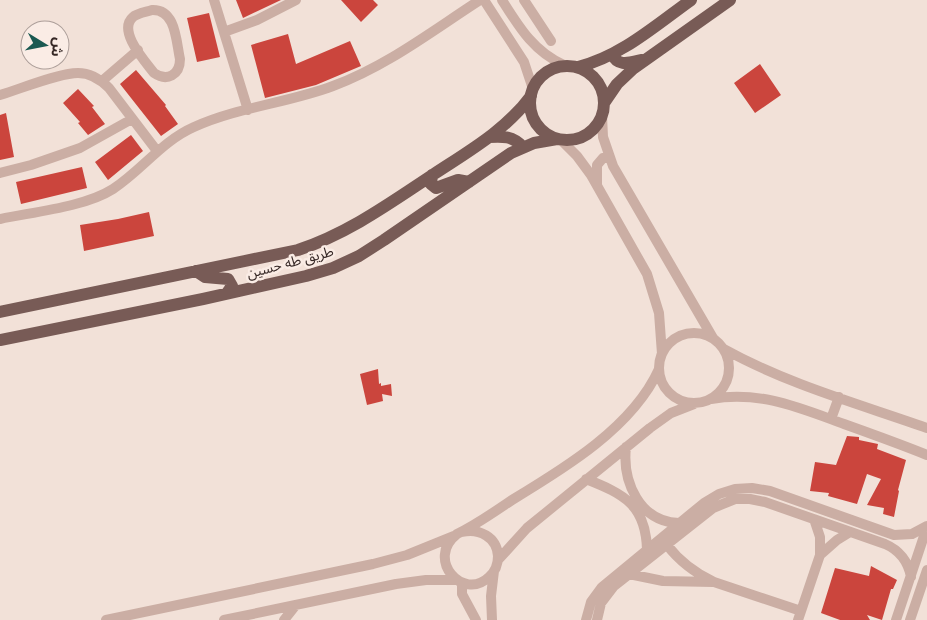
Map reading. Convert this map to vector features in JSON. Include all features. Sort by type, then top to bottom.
[{"type":"main road","points":[[578,67],[590,73],[599,83],[604,103],[602,116],[589,133],[576,139],[559,139],[545,132],[536,122],[531,110],[532,92],[540,78],[557,67],[578,67],[612,54],[691,0]]},
{"type":"main road","points":[[604,103],[625,75],[730,0]]},
{"type":"main road","points":[[612,54],[616,60],[622,63],[646,59]]},
{"type":"main road","name":"طريق طه حسين","points":[[0,312],[298,250],[318,244],[354,226],[489,137],[514,116],[532,92]]},
{"type":"main road","points":[[489,137],[509,137],[523,147]]},
{"type":"main road","name":"طريق طه حسين","points":[[0,340],[306,276],[333,268],[359,256],[384,240],[501,159],[534,142],[559,139]]},
{"type":"main road","points":[[432,175],[431,184],[436,188],[458,180],[469,182]]},
{"type":"main road","points":[[196,271],[204,277],[228,278],[232,286],[227,293]]},
{"type":"street","points":[[214,0],[248,110]]},
{"type":"street","points":[[224,32],[257,20],[296,0]]},
{"type":"street","points":[[0,219],[81,202],[99,196],[115,188],[157,151],[192,128],[212,119],[324,89],[367,72],[400,54],[480,0]]},
{"type":"street","points":[[484,0],[524,62],[532,92]]},
{"type":"street","points":[[502,0],[520,29],[538,50],[564,66]]},
{"type":"street","points":[[524,0],[551,41]]},
{"type":"street","points":[[152,10],[162,11],[172,23],[180,59],[178,72],[166,78],[159,77],[138,50],[128,33],[129,22],[136,15],[152,10]]},
{"type":"street","points":[[508,37],[520,29]]},
{"type":"street","points":[[102,81],[138,50]]},
{"type":"street","points":[[0,96],[66,74],[79,73],[91,75],[102,81],[157,151]]},
{"type":"street","points":[[602,116],[603,137],[617,176],[713,338],[724,349],[770,371],[927,428]]},
{"type":"street","points":[[0,172],[31,165],[80,148],[132,119]]},
{"type":"street","points":[[494,571],[480,583],[468,584],[460,581],[448,572],[444,560],[446,548],[452,538],[539,483],[612,430],[640,402],[652,386],[659,369],[662,354],[659,313],[652,286],[597,185],[581,161],[559,139]]},
{"type":"street","points":[[597,185],[597,165],[603,158],[609,157]]},
{"type":"street","points":[[662,354],[670,342],[684,334],[699,333],[713,338]]},
{"type":"street","points":[[711,399],[722,390],[728,377],[729,362],[724,349]]},
{"type":"street","points":[[659,369],[663,384],[667,390],[679,400],[694,404]]},
{"type":"street","points":[[492,620],[491,596],[494,571],[498,560],[527,528],[671,413],[694,404],[726,396],[757,396],[802,408],[927,455]]},
{"type":"street","points":[[831,419],[839,397]]},
{"type":"street","points":[[626,448],[627,477],[644,526],[647,550]]},
{"type":"street","points":[[586,479],[619,492],[659,519],[679,523]]},
{"type":"street","points":[[586,620],[591,602],[602,587],[711,498],[727,491],[743,493],[770,491],[894,535],[912,534],[927,527]]},
{"type":"street","points":[[743,493],[885,544],[897,550],[905,560],[911,576]]},
{"type":"street","points":[[597,620],[604,596],[614,586],[713,508],[743,493]]},
{"type":"street","points":[[667,545],[689,568],[714,582],[800,616],[820,555],[820,537],[814,519]]},
{"type":"street","points":[[896,620],[927,527]]},
{"type":"street","points":[[106,620],[126,618],[390,560],[424,549],[459,533],[474,530],[490,538],[496,548],[498,560]]},
{"type":"street","points":[[820,555],[830,545],[850,532]]},
{"type":"street","points":[[910,620],[927,570]]},
{"type":"street","points":[[629,574],[663,582],[714,582]]},
{"type":"street","points":[[224,620],[242,618],[411,582],[460,581]]},
{"type":"street","points":[[460,581],[462,594],[476,620]]},
{"type":"street","points":[[284,620],[296,605]]},
{"type":"building","points":[[236,0],[281,0],[243,18]]},
{"type":"building","points":[[341,0],[373,0],[378,5],[361,22]]},
{"type":"building","points":[[209,13],[220,57],[197,62],[187,18]]},
{"type":"building","points":[[288,34],[296,64],[350,41],[361,66],[316,85],[265,98],[251,45]]},
{"type":"building","points":[[760,64],[781,95],[755,113],[734,83]]},
{"type":"building","points":[[136,70],[166,105],[178,124],[161,136],[120,84]]},
{"type":"building","points":[[78,89],[94,106],[92,107],[105,124],[88,135],[78,123],[80,122],[63,103]]},
{"type":"building","points":[[6,113],[14,157],[0,160],[0,115]]},
{"type":"building","points":[[131,135],[143,151],[108,180],[95,162]]},
{"type":"building","points":[[82,167],[87,188],[21,204],[16,182]]},
{"type":"building","points":[[149,212],[154,236],[84,251],[80,225]]},
{"type":"building","points":[[378,369],[379,384],[381,383],[381,386],[391,384],[392,396],[382,394],[383,401],[367,405],[360,374]]},
{"type":"building","points":[[847,436],[859,437],[859,440],[878,444],[877,449],[906,460],[898,490],[894,517],[883,514],[884,508],[867,505],[881,479],[867,474],[857,504],[828,496],[829,493],[810,491],[815,462],[836,465]]},
{"type":"building","points":[[871,566],[897,580],[893,589],[891,589],[882,620],[867,615],[870,620],[840,620],[821,613],[835,568],[869,576]]}]
